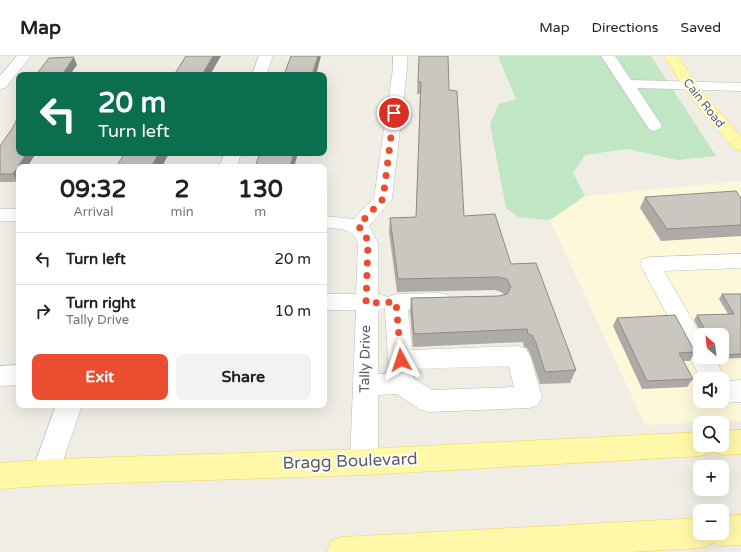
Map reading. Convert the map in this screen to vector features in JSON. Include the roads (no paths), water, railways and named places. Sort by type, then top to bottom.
[{"type":"main road","name":"Cain Road","points":[[671,56],[689,85],[708,110],[741,146]]},
{"type":"main road","points":[[729,443],[741,442]]},
{"type":"main road","name":"Bragg Boulevard","points":[[0,476],[46,472],[364,462],[693,444]]},
{"type":"main road","points":[[729,531],[741,530]]},
{"type":"main road","points":[[362,552],[693,533]]},
{"type":"street","points":[[0,85],[24,56]]},
{"type":"street","points":[[260,72],[266,56]]},
{"type":"street","points":[[327,222],[358,226],[383,199],[400,69],[400,56]]},
{"type":"street","points":[[608,56],[654,126]]},
{"type":"street","points":[[627,84],[741,87]]},
{"type":"street","points":[[0,215],[16,215]]},
{"type":"street","name":"Tally Drive","points":[[358,226],[365,233],[368,243],[364,462]]},
{"type":"street","points":[[693,341],[650,264],[741,261]]},
{"type":"street","points":[[327,302],[366,303],[465,301]]},
{"type":"street","points":[[365,385],[401,372],[396,302]]},
{"type":"street","points":[[0,376],[16,375]]},
{"type":"street","points":[[46,472],[68,408]]}]
